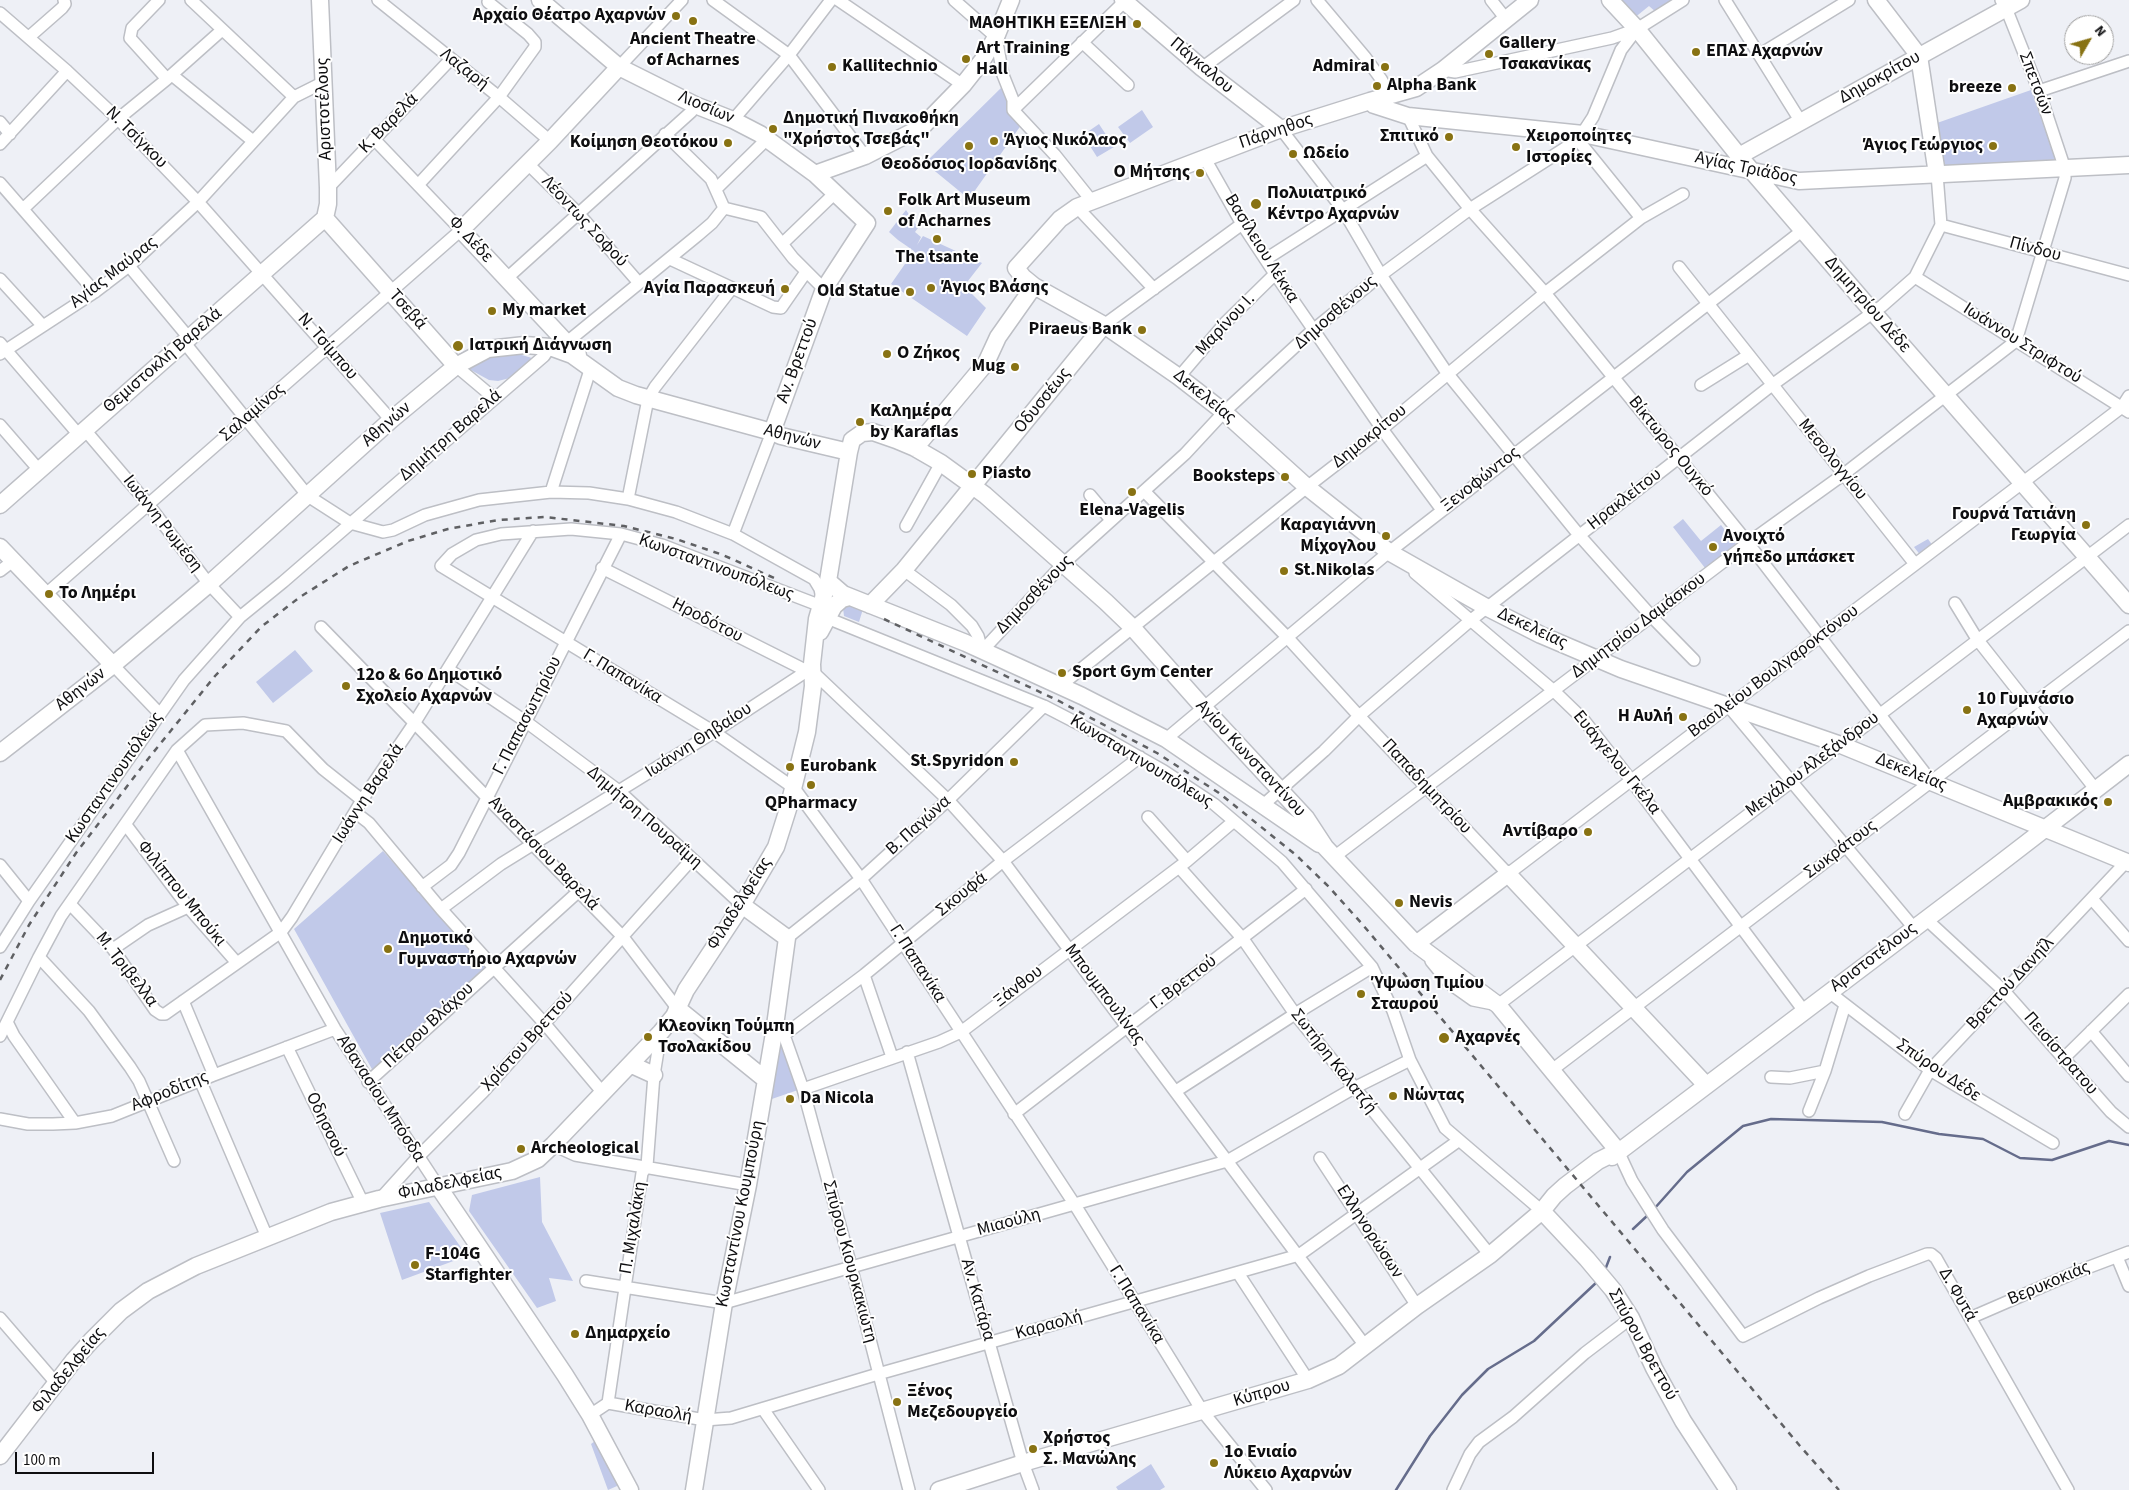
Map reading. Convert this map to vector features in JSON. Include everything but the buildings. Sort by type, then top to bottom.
[{"type":"street","points":[[29,37],[62,8],[65,4],[64,0]]},
{"type":"street","points":[[159,0],[132,28],[130,38],[169,77],[253,141]]},
{"type":"street","points":[[191,0],[294,97],[324,82]]},
{"type":"street","name":"Αριστοτέλους","points":[[320,0],[328,188],[328,204],[325,218]]},
{"type":"street","name":"Λαζαρή","points":[[378,0],[550,140]]},
{"type":"street","name":"Λιοσίων","points":[[540,0],[619,67],[695,105],[733,120],[767,139],[815,174],[867,223]]},
{"type":"street","points":[[461,230],[550,140],[682,0]]},
{"type":"street","points":[[713,0],[789,55],[865,156]]},
{"type":"street","points":[[733,120],[789,55],[831,0]]},
{"type":"street","points":[[838,0],[963,85]]},
{"type":"street","points":[[954,0],[996,37],[1003,75],[1014,110],[1055,155],[1084,204],[1154,289]]},
{"type":"street","points":[[815,174],[865,156],[922,127],[963,85],[982,61],[996,37],[1011,0]]},
{"type":"street","points":[[1014,110],[1125,0]]},
{"type":"street","name":"Πάγκαλου","points":[[1125,0],[1202,68],[1280,129]]},
{"type":"street","points":[[1202,68],[1294,0]]},
{"type":"street","points":[[1317,0],[1365,57],[1381,79],[1390,96]]},
{"type":"street","points":[[1491,0],[1506,19]]},
{"type":"street","name":"Πάρνηθος","points":[[1021,262],[1060,219],[1084,204],[1280,129],[1416,88],[1443,70],[1530,0]]},
{"type":"street","name":"Δημητρίου Δέδε","points":[[1610,0],[1637,29],[1739,156],[1872,312],[2129,605]]},
{"type":"street","points":[[1443,70],[1455,72],[1612,38],[1637,29],[1683,0]]},
{"type":"street","points":[[1726,0],[1801,122]]},
{"type":"street","points":[[1759,55],[1850,0]]},
{"type":"street","points":[[1876,0],[1919,56],[1938,174]]},
{"type":"street","name":"Δημοκρίτου","points":[[1739,156],[1919,56],[2004,4],[2021,0]]},
{"type":"street","points":[[418,184],[499,97],[535,47],[528,34],[488,2]]},
{"type":"street","name":"Σπετσών","points":[[2004,4],[2038,91],[2065,169]]},
{"type":"street","name":"Ν. Τσίγκου","points":[[0,13],[67,71],[118,119],[198,202],[262,274]]},
{"type":"street","points":[[1637,29],[1621,50],[1593,117],[1581,137],[1641,218]]},
{"type":"street","points":[[23,209],[118,119],[222,30]]},
{"type":"street","points":[[1082,42],[1128,85]]},
{"type":"street","name":"Κ. Βαρελά","points":[[328,188],[450,60]]},
{"type":"street","points":[[2038,91],[2129,61]]},
{"type":"street","points":[[0,144],[67,71]]},
{"type":"street","name":"Αγίας Μαύρας","points":[[2,349],[96,292],[129,266],[198,202],[294,97]]},
{"type":"street","name":"Αγίας Τριάδος","points":[[1370,101],[1374,106],[1408,116],[1581,137],[1799,181],[2129,165]]},
{"type":"street","points":[[506,279],[690,112],[695,105]]},
{"type":"street","name":"Βίκτωρος Ουγκό","points":[[1408,116],[1427,156],[1470,209],[1545,293],[1748,543],[1880,714],[1909,765]]},
{"type":"street","points":[[0,122],[10,134]]},
{"type":"street","points":[[1280,129],[1343,210],[1381,275],[1448,373],[1579,535],[1652,617],[1694,660]]},
{"type":"street","points":[[665,134],[705,173],[716,188],[724,208],[761,217],[806,272],[824,289]]},
{"type":"street","name":"Δημοσθένους","points":[[982,651],[1063,564],[1145,492],[1185,454],[1224,412],[1313,330],[1381,275],[1470,209],[1581,137]]},
{"type":"street","name":"Φ. Δέδε","points":[[374,139],[461,230],[549,327],[553,338],[552,346]]},
{"type":"street","points":[[716,188],[767,139]]},
{"type":"street","points":[[1266,259],[1427,156]]},
{"type":"street","name":"Βασίλειου Λέκκα","points":[[1204,157],[1242,224],[1275,274],[1382,429],[1442,510]]},
{"type":"street","name":"Λέοντως Σοφού","points":[[527,163],[579,214],[640,283]]},
{"type":"street","points":[[2016,341],[2066,178],[2065,169]]},
{"type":"street","name":"Ηρακλείτου","points":[[1262,806],[1359,716],[1486,607],[1772,384],[1882,306],[1915,277],[1941,225],[1938,174]]},
{"type":"street","points":[[0,183],[96,292]]},
{"type":"street","points":[[782,244],[835,193]]},
{"type":"street","name":"Δημοκρίτου","points":[[1060,686],[1382,429],[1545,293],[1641,218],[1683,194]]},
{"type":"street","name":"Δημήτρη Βαρελά","points":[[350,523],[544,356],[552,346],[640,283],[670,259],[712,223],[724,208]]},
{"type":"street","name":"Θεμιστοκλή Βαρελά","points":[[0,505],[325,218]]},
{"type":"street","name":"Τσεβά","points":[[325,218],[456,366],[494,398]]},
{"type":"street","name":"Αν. Βρεττού","points":[[732,534],[772,432],[824,289],[867,223]]},
{"type":"street","name":"Οδυσσέως","points":[[870,605],[904,570],[1104,326],[1242,224]]},
{"type":"street","name":"Πίνδου","points":[[1941,225],[2129,275]]},
{"type":"street","name":"Σαλαμίνος","points":[[45,595],[461,230]]},
{"type":"street","name":"Ξενοφώντος","points":[[1166,739],[1389,552],[1803,230]]},
{"type":"street","points":[[670,259],[773,308],[781,308],[806,272]]},
{"type":"street","name":"Δεκελείας","points":[[1021,262],[1016,268],[1034,286],[1137,346],[1179,376],[1224,412],[1307,487],[1389,552],[1486,607],[1541,635],[1597,659],[1841,745],[1909,765],[1931,782],[2128,862]]},
{"type":"street","name":"Κωνσταντινουπόλεως","points":[[129,266],[246,419],[308,496],[350,523],[383,532],[393,530],[425,516],[479,500],[551,492],[589,493],[628,499],[676,512],[732,534],[814,579],[820,589],[823,608]]},
{"type":"street","name":"Μεσολογγίου","points":[[1679,267],[1916,564]]},
{"type":"street","name":"N. Τσίμπου","points":[[262,274],[391,420]]},
{"type":"street","name":"Μαρίνου Ι.","points":[[1179,376],[1225,323],[1275,274]]},
{"type":"street","name":"Ιωάννου Στριφτού","points":[[1915,277],[2125,410]]},
{"type":"street","points":[[0,279],[42,325]]},
{"type":"street","points":[[915,448],[986,363],[998,337],[1034,286]]},
{"type":"street","points":[[628,499],[648,399],[659,380],[732,288]]},
{"type":"street","name":"Δημητρίου Δαμάσκου","points":[[1329,852],[1427,787],[1748,543],[1844,474],[2016,341]]},
{"type":"street","name":"Αθηνών","points":[[0,754],[113,665],[209,584],[391,420],[456,366],[482,352],[494,348],[552,346],[590,367],[618,388],[648,399],[781,436],[848,452]]},
{"type":"street","name":"Ιωάννη Ρωμέση","points":[[2,349],[148,504],[209,584],[240,617]]},
{"type":"street","points":[[1701,384],[1749,355]]},
{"type":"street","points":[[551,492],[590,367]]},
{"type":"street","name":"Βασιλείου Βουλγαροκτόνου","points":[[1416,944],[2022,483],[2125,410],[2129,396]]},
{"type":"street","points":[[1,428],[39,470]]},
{"type":"street","name":"Αγίου Κωνσταντίνου","points":[[848,452],[854,437],[867,432],[879,434],[915,448],[974,486],[1063,564],[1132,627],[1203,708],[1306,818],[1329,852],[1416,944],[1498,1005],[1618,1151]]},
{"type":"street","name":"Φιλαδελφείας","points":[[0,1456],[74,1360],[104,1327],[148,1291],[196,1266],[331,1212],[381,1198],[512,1171],[538,1159],[632,1065],[661,1032],[674,1016],[686,990],[742,905],[776,847],[794,788],[812,701],[813,686],[809,671],[828,581],[848,452]]},
{"type":"street","points":[[906,526],[941,463]]},
{"type":"street","name":"Παπαδημητρίου","points":[[1145,492],[1288,637],[1359,716],[1706,1085]]},
{"type":"street","points":[[1090,495],[1111,520]]},
{"type":"street","points":[[240,617],[350,523]]},
{"type":"street","name":"Μεγάλου Αλεξάνδρου","points":[[1498,1005],[1574,945],[1841,745],[1977,639],[2129,525]]},
{"type":"street","name":"Κωνσταντινουπόλεως","points":[[441,566],[452,554],[476,540],[501,534],[571,530],[621,534],[662,545],[823,608],[1044,706],[1140,757],[1188,786],[1234,821],[1282,862],[1306,889],[1372,967],[1392,1011],[1410,1060],[1445,1128],[1542,1211]]},
{"type":"street","name":"Ιωάννη Βαρελά","points":[[161,1014],[165,1014],[183,1002],[281,932],[292,918],[362,800],[415,722],[533,531]]},
{"type":"street","name":"Γ. Παπασωτηρίου","points":[[422,887],[450,865],[459,853],[602,568],[621,534]]},
{"type":"street","points":[[0,546],[160,714]]},
{"type":"street","name":"Ευάγγελου Γκέλα","points":[[1389,552],[1554,691],[1583,719],[1632,780],[1804,1010]]},
{"type":"street","points":[[0,571],[14,561]]},
{"type":"street","name":"Γ. Παπανίκα","points":[[441,566],[714,732],[794,788],[861,879],[903,943],[1075,1206],[1203,1412],[1266,1490]]},
{"type":"street","name":"Ηροδότου","points":[[602,568],[809,671]]},
{"type":"street","points":[[904,570],[950,605],[972,626],[978,636],[982,651]]},
{"type":"street","name":"Κωνσταντινουπόλεως","points":[[828,581],[834,589],[1060,686],[1166,739],[1215,770],[1262,806],[1329,852]]},
{"type":"street","points":[[823,608],[834,606],[849,596]]},
{"type":"street","points":[[1955,603],[1977,639],[2096,790]]},
{"type":"street","name":"Κωσταντινουπόλεως","points":[[0,947],[29,901],[184,680],[240,617]]},
{"type":"street","name":"Αναστάσιου Βαρελά","points":[[320,627],[623,936],[677,1008],[766,1080]]},
{"type":"street","name":"Σωκράτους","points":[[1552,1070],[1740,925],[1846,847],[2129,631]]},
{"type":"street","name":"Δημήτρη Πουραΐμη","points":[[448,669],[525,721],[619,791],[742,905],[788,938]]},
{"type":"street","name":"Ιωάννη Θηβαίου","points":[[441,909],[495,869],[809,671]]},
{"type":"street","name":"Μπουμπουλίνας","points":[[809,671],[948,800],[1003,861],[1366,1347]]},
{"type":"street","name":"Β. Παγώνα","points":[[788,938],[861,879],[948,800],[1044,706]]},
{"type":"street","name":"Πεισίστρατου","points":[[1729,706],[1846,847],[1920,924],[2004,991],[2111,1112],[2129,1127]]},
{"type":"street","name":"Κωσταντινουπόλεως","points":[[0,1036],[39,957],[70,904],[177,750],[205,725],[243,723],[286,731],[322,769],[362,800]]},
{"type":"street","name":"Αθανασίου Μπόσδα","points":[[177,750],[335,1029],[368,1082],[519,1305],[590,1415],[624,1486]]},
{"type":"street","name":"Σκουφά","points":[[779,1034],[864,974],[1003,861],[1140,757]]},
{"type":"street","name":"Αριστοτέλους","points":[[1618,1151],[2129,764]]},
{"type":"street","points":[[356,813],[369,823],[492,968],[545,1024],[603,1093]]},
{"type":"street","name":"Σωτήρη Καλατζή","points":[[1148,817],[1243,939],[1295,1014],[1490,1255]]},
{"type":"street","name":"Ξάνθου","points":[[803,1089],[939,1042],[961,1032],[1183,864],[1234,821]]},
{"type":"street","name":"Φιλίππου Μπούκι","points":[[126,825],[188,907],[237,962]]},
{"type":"street","name":"Χρίστου Βρεττού","points":[[381,1198],[418,1157],[483,1092],[692,859]]},
{"type":"street","name":"Βρεττού Δανηΐλ","points":[[1906,1114],[1930,1070],[2128,862]]},
{"type":"street","points":[[0,865],[29,901]]},
{"type":"street","name":"Γ. Βρεττού","points":[[1014,1114],[1306,889]]},
{"type":"street","name":"Πέτρου Βλάχου","points":[[368,1082],[579,891]]},
{"type":"street","points":[[2092,899],[2129,941]]},
{"type":"street","name":"Μ. Τριβελλα","points":[[70,904],[113,949],[155,1010],[161,1014]]},
{"type":"street","points":[[113,949],[148,925],[188,907]]},
{"type":"street","name":"Κωσταντίνου Κουμπούρη","points":[[694,1490],[724,1303],[748,1185],[766,1080],[779,1034],[788,938]]},
{"type":"street","points":[[39,957],[89,1011],[140,1081],[174,1161]]},
{"type":"street","points":[[1176,1091],[1372,967]]},
{"type":"street","points":[[864,974],[892,1057]]},
{"type":"street","name":"Σπύρου Δέδε","points":[[1829,992],[1930,1070],[2053,1143]]},
{"type":"street","points":[[2063,1058],[2129,994]]},
{"type":"street","points":[[183,1002],[214,1074]]},
{"type":"street","points":[[1809,1111],[1825,1071],[1845,1005]]},
{"type":"street","points":[[6,1022],[75,1123]]},
{"type":"street","name":"Αφροδίτης","points":[[0,1119],[28,1124],[75,1123],[112,1116],[214,1074],[335,1029]]},
{"type":"street","points":[[2091,1031],[2129,1076]]},
{"type":"street","name":"Π. Μιχαλάκη","points":[[608,1403],[642,1173],[648,1166],[654,1075],[661,1032]]},
{"type":"street","name":"Σπύρου Κιουρκακιώτη","points":[[779,1034],[803,1089],[909,1490]]},
{"type":"street","name":"Οδησσού","points":[[288,1047],[363,1203]]},
{"type":"street","name":"Αν. Κατάρα","points":[[907,1052],[1032,1490]]},
{"type":"street","name":"Μιαούλη","points":[[586,1281],[724,1303],[1227,1162],[1354,1088],[1410,1060]]},
{"type":"street","points":[[632,1065],[654,1075]]},
{"type":"street","points":[[1771,1077],[1790,1078],[1825,1071]]},
{"type":"street","points":[[200,1080],[267,1237]]},
{"type":"street","name":"Καραολή","points":[[608,1403],[705,1420],[731,1418],[989,1342],[1299,1255],[1458,1141]]},
{"type":"street","points":[[553,1145],[575,1154],[748,1185]]},
{"type":"street","name":"Δ. Φυτά","points":[[1618,1151],[1632,1181],[1684,1260],[1743,1336],[1819,1298],[1927,1254],[1936,1258],[2068,1490]]},
{"type":"street","name":"Κύπρου","points":[[939,1490],[1023,1463],[1308,1380],[1340,1366],[1418,1306],[1490,1255],[1542,1211],[1565,1186],[1598,1161],[1618,1151]]},
{"type":"street","name":"Ελληνορώσων","points":[[1320,1158],[1418,1306]]},
{"type":"street","name":"Σπύρου Βρεττού","points":[[1542,1211],[1613,1290],[1631,1318],[1654,1368],[1683,1421],[1728,1490]]},
{"type":"street","name":"Βερυκοκιάς","points":[[1970,1318],[2076,1272],[2129,1252]]},
{"type":"street","points":[[2117,1257],[2129,1286]]},
{"type":"street","points":[[1238,1273],[1308,1380]]},
{"type":"street","points":[[0,1318],[56,1384]]},
{"type":"street","points":[[1452,1490],[1457,1477],[1479,1442],[1512,1417],[1585,1353],[1631,1318]]},
{"type":"street","points":[[590,1415],[608,1403]]},
{"type":"street","points":[[763,1409],[819,1490]]},
{"type":"shaded area","points":[[1616,0],[1675,0],[1657,13],[1649,6],[1633,19]]},
{"type":"shaded area","points":[[1004,85],[1024,121],[969,199],[925,163]]},
{"type":"shaded area","points":[[2031,90],[2056,160],[1943,167],[1937,123]]},
{"type":"shaded area","points":[[1142,110],[1153,127],[1130,143],[1118,127]]},
{"type":"shaded area","points":[[1099,124],[1114,147],[1097,157],[1083,135]]},
{"type":"shaded area","points":[[906,210],[918,228],[915,232],[921,237],[917,245],[923,236],[982,263],[964,286],[986,308],[967,336],[891,284],[914,251],[889,232]]},
{"type":"shaded area","points":[[515,353],[532,358],[519,373],[510,378],[498,381],[489,380],[469,369],[469,366],[483,357]]},
{"type":"shaded area","name":"Ανοιχτό γήπεδο μπάσκετ","points":[[1683,519],[1701,541],[1721,525],[1736,544],[1705,568],[1673,527]]},
{"type":"shaded area","points":[[1928,539],[1933,546],[1921,556],[1914,547]]},
{"type":"shaded area","points":[[849,604],[863,609],[859,622],[844,616],[843,608]]},
{"type":"shaded area","points":[[295,650],[313,671],[273,703],[256,682]]},
{"type":"shaded area","name":"Δημοτικό Γυμναστήριο Αχαρνών","points":[[383,851],[488,970],[373,1071],[294,929]]},
{"type":"shaded area","points":[[779,1046],[782,1046],[798,1090],[766,1101]]},
{"type":"shaded area","points":[[540,1177],[542,1222],[573,1281],[549,1278],[556,1301],[537,1308],[469,1211],[472,1195]]},
{"type":"shaded area","points":[[429,1202],[467,1256],[402,1280],[380,1213]]},
{"type":"shaded area","points":[[595,1441],[617,1479],[617,1486],[608,1490],[591,1444]]},
{"type":"shaded area","points":[[1151,1464],[1165,1487],[1160,1490],[1118,1490],[1116,1487]]},
{"type":"waterway","points":[[1654,1209],[1687,1172],[1743,1126],[1771,1119],[1882,1122],[1939,1134],[1983,1139],[2020,1158],[2052,1160],[2109,1141],[2129,1145]]},
{"type":"waterway","points":[[1633,1229],[1648,1215]]},
{"type":"waterway","points":[[1605,1270],[1610,1257]]},
{"type":"waterway","points":[[1396,1490],[1430,1436],[1462,1395],[1488,1369],[1534,1341],[1598,1281]]},
{"type":"railway","points":[[0,980],[29,925],[76,853],[215,676],[261,627],[300,597],[349,566],[408,541],[448,529],[498,520],[545,517],[624,526],[676,539],[723,555],[774,578]]},
{"type":"railway","points":[[884,619],[1057,700],[1157,753],[1219,793],[1296,855],[1329,887],[1363,925],[1839,1490]]},
{"type":"place","name":"Αρχαίο Θέατρο Αχαρνών","points":[[676,16]]},
{"type":"place","name":"Ancient Theatre of Acharnes","points":[[693,21]]},
{"type":"place","name":"ΜΑΘΗΤΙΚΗ ΕΞΕΛΙΞΗ","points":[[1137,24]]},
{"type":"place","name":"ΕΠΑΣ Αχαρνών","points":[[1696,52]]},
{"type":"place","name":"Gallery Τσακανίκας","points":[[1489,54]]},
{"type":"place","name":"Art Training Hall","points":[[966,59]]},
{"type":"place","name":"Kallitechnio","points":[[832,67]]},
{"type":"place","name":"Admiral","points":[[1385,67]]},
{"type":"place","name":"Alpha Bank","points":[[1377,86]]},
{"type":"place","name":"breeze","points":[[2012,88]]},
{"type":"place","name":"Δημοτική Πινακοθήκη \"Χρήστος Τσεβάς\"","points":[[773,129]]},
{"type":"place","name":"Σπιτικό","points":[[1449,137]]},
{"type":"place","name":"Άγιος Νικόλαος","points":[[994,141]]},
{"type":"place","name":"Κοίμηση Θεοτόκου","points":[[728,143]]},
{"type":"place","name":"Θεοδόσιος Ιορδανίδης","points":[[969,146]]},
{"type":"place","name":"Άγιος Γεώργιος","points":[[1993,146]]},
{"type":"place","name":"Χειροποίητες Ιστορίες","points":[[1516,147]]},
{"type":"place","name":"Ωδείο","points":[[1293,154]]},
{"type":"place","name":"Ο Μήτσης","points":[[1200,173]]},
{"type":"place","name":"Πολυιατρικό Κέντρο Αχαρνών","points":[[1256,204]]},
{"type":"place","name":"Folk Art Museum of Acharnes","points":[[888,211]]},
{"type":"place","name":"The tsante","points":[[937,239]]},
{"type":"place","name":"Άγιος Βλάσης","points":[[931,288]]},
{"type":"place","name":"Αγία Παρασκευή","points":[[785,289]]},
{"type":"place","name":"Old Statue","points":[[910,292]]},
{"type":"place","name":"My market","points":[[492,311]]},
{"type":"place","name":"Piraeus Bank","points":[[1142,330]]},
{"type":"place","name":"Ιατρική Διάγνωση","points":[[458,346]]},
{"type":"place","name":"Ο Ζήκος","points":[[887,354]]},
{"type":"place","name":"Mug","points":[[1015,367]]},
{"type":"place","name":"Καλημέρα by Karaflas","points":[[860,422]]},
{"type":"place","name":"Piasto","points":[[972,474]]},
{"type":"place","name":"Booksteps","points":[[1285,477]]},
{"type":"place","name":"Elena-Vagelis","points":[[1132,492]]},
{"type":"place","name":"Γουρνά Τατιάνη Γεωργία","points":[[2086,525]]},
{"type":"place","name":"Καραγιάννη Μίχογλου","points":[[1386,536]]},
{"type":"place","name":"Ανοιχτό γήπεδο μπάσκετ","points":[[1713,547]]},
{"type":"place","name":"St.Nikolas","points":[[1284,571]]},
{"type":"place","name":"Το Λημέρι","points":[[49,594]]},
{"type":"place","name":"Sport Gym Center","points":[[1062,673]]},
{"type":"place","name":"12ο & 6ο Δημοτικό Σχολείο Αχαρνών","points":[[346,686]]},
{"type":"place","name":"10 Γυμνάσιο Αχαρνών","points":[[1967,710]]},
{"type":"place","name":"Η Αυλή","points":[[1683,717]]},
{"type":"place","name":"St.Spyridon","points":[[1014,762]]},
{"type":"place","name":"Eurobank","points":[[790,767]]},
{"type":"place","name":"QPharmacy","points":[[811,785]]},
{"type":"place","name":"Αμβρακικός","points":[[2108,802]]},
{"type":"place","name":"Αντίβαρο","points":[[1588,832]]},
{"type":"place","name":"Nevis","points":[[1399,903]]},
{"type":"place","name":"Δημοτικό Γυμναστήριο Αχαρνών","points":[[388,949]]},
{"type":"place","name":"Ύψωση Τιμίου Σταυρού","points":[[1361,994]]},
{"type":"place","name":"Κλεονίκη Τούμπη Τσολακίδου","points":[[648,1037]]},
{"type":"place","name":"Αχαρνές","points":[[1444,1038]]},
{"type":"place","name":"Νώντας","points":[[1393,1096]]},
{"type":"place","name":"Da Nicola","points":[[790,1099]]},
{"type":"place","name":"Archeological","points":[[521,1149]]},
{"type":"place","name":"F-104G Starfighter","points":[[415,1265]]},
{"type":"place","name":"Δημαρχείο","points":[[575,1334]]},
{"type":"place","name":"Ξένος Μεζεδουργείο","points":[[897,1402]]},
{"type":"place","name":"Χρήστος Σ. Μανώλης","points":[[1033,1449]]},
{"type":"place","name":"1ο Ενιαίο Λύκειο Αχαρνών","points":[[1214,1463]]}]
